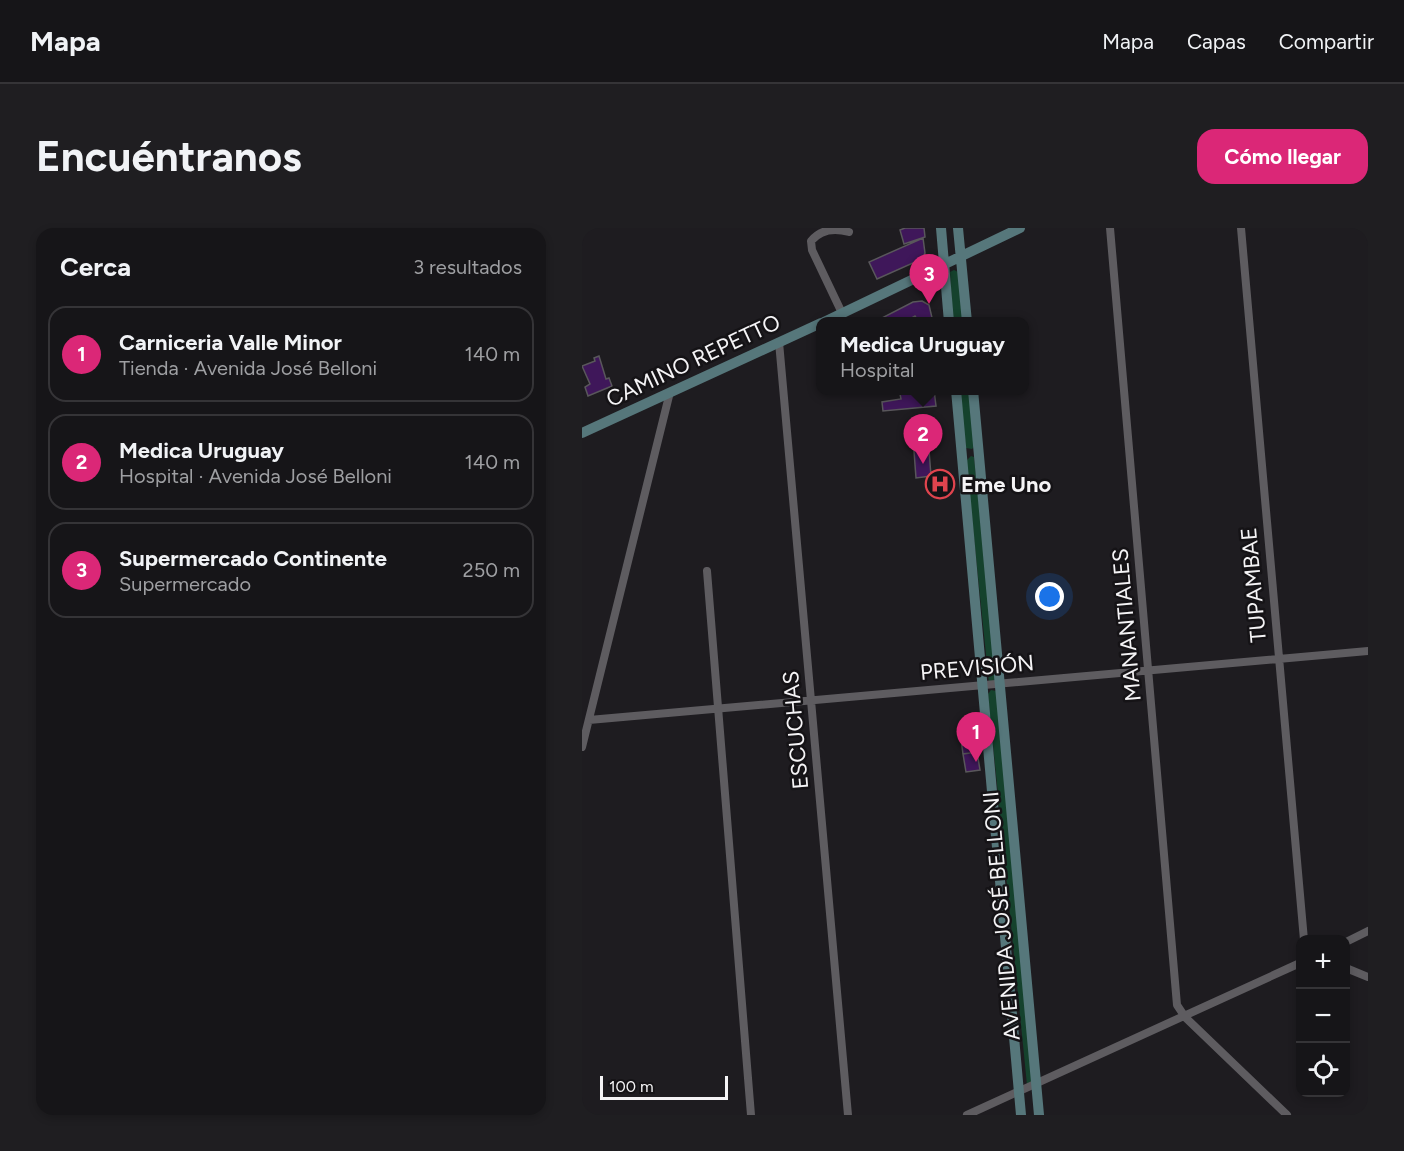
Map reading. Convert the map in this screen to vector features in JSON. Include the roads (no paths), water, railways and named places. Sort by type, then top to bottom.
[{"type":"main road","points":[[941,228],[949,317]]},
{"type":"main road","points":[[958,228],[967,317]]},
{"type":"main road","name":"CAMINO REPETTO","points":[[833,317],[1020,228]]},
{"type":"main road","name":"CAMINO REPETTO","points":[[582,433],[816,325]]},
{"type":"main road","name":"AVENIDA JOSÉ BELLONI","points":[[956,395],[1021,1115]]},
{"type":"main road","name":"AVENIDA JOSÉ BELLONI","points":[[973,395],[1039,1115]]},
{"type":"main road","points":[[962,453],[979,451]]},
{"type":"street","name":"MANANTIALES","points":[[1110,228],[1177,1005],[1185,1017]]},
{"type":"street","name":"TUPAMBAE","points":[[1241,228],[1304,935]]},
{"type":"street","points":[[842,313],[812,250],[812,241],[815,237],[831,230],[849,232]]},
{"type":"street","name":"ESCUCHAS","points":[[779,342],[848,1115]]},
{"type":"street","points":[[582,747],[670,392]]},
{"type":"street","points":[[707,572],[751,1115]]},
{"type":"street","name":"PREVISIÓN","points":[[589,720],[1368,651]]},
{"type":"street","points":[[1350,940],[1368,932]]},
{"type":"street","points":[[967,1115],[1296,965]]},
{"type":"street","points":[[1350,970],[1368,977]]},
{"type":"street","points":[[1185,1017],[1287,1115]]},
{"type":"place","name":"Supermercado Continente","points":[[929,304]]},
{"type":"place","name":"Medica Uruguay","points":[[923,464]]},
{"type":"place","name":"Eme Uno","points":[[940,484]]},
{"type":"place","name":"Carniceria Valle Minor","points":[[976,762]]}]
